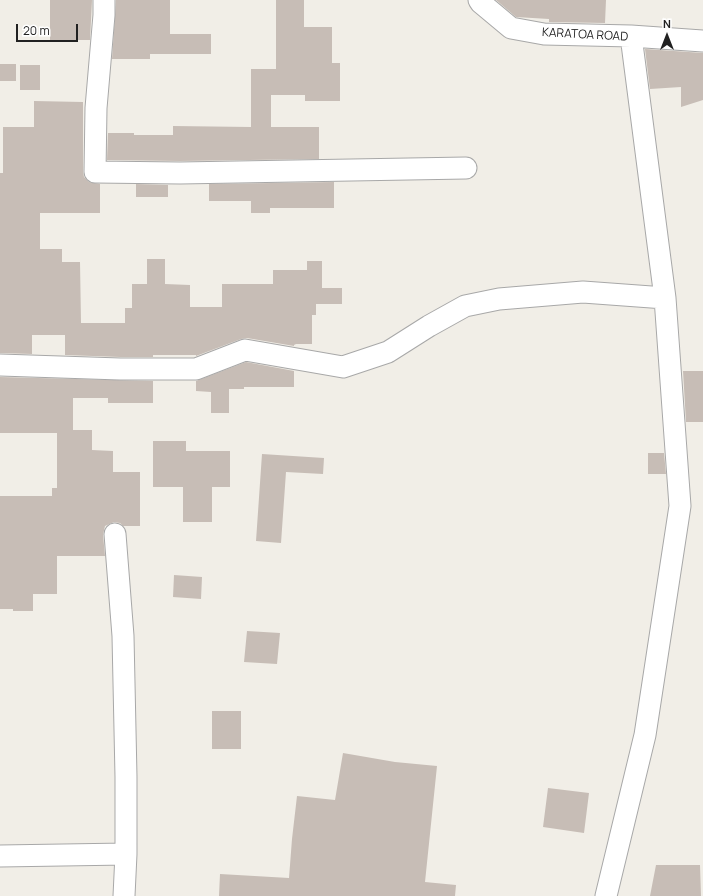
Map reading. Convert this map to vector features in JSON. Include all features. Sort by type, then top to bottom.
[{"type":"street","points":[[104,0],[96,108],[95,172],[180,173],[466,168]]},
{"type":"street","name":"KARATOA ROAD","points":[[479,0],[511,28],[544,34],[631,36],[703,41]]},
{"type":"street","points":[[606,896],[645,735],[680,506],[664,298],[631,36]]},
{"type":"street","points":[[0,365],[120,369],[196,369],[245,350],[343,367],[388,352],[429,326],[466,306],[499,299],[583,292],[664,298]]},
{"type":"street","points":[[116,534],[123,636],[126,777],[126,854],[124,896]]},
{"type":"street","points":[[0,856],[126,854]]},
{"type":"building","points":[[50,0],[92,0],[90,40],[50,40]]},
{"type":"building","points":[[116,0],[170,0],[170,34],[211,34],[211,54],[150,54],[150,59],[112,59]]},
{"type":"building","points":[[276,0],[304,0],[304,27],[332,27],[332,63],[340,63],[340,101],[305,101],[305,95],[271,95],[271,127],[319,127],[319,159],[180,161],[107,160],[108,133],[173,135],[173,126],[251,127],[251,69],[276,69]]},
{"type":"building","points":[[496,0],[606,0],[605,23],[549,22],[549,19],[516,17]]},
{"type":"building","points":[[645,49],[703,53],[703,100],[681,107],[681,87],[650,89]]},
{"type":"building","points":[[0,64],[16,64],[16,81],[0,81]]},
{"type":"building","points":[[20,65],[40,65],[40,90],[20,90]]},
{"type":"building","points":[[34,101],[83,102],[83,172],[84,177],[89,182],[100,184],[100,213],[40,213],[40,249],[62,249],[62,262],[80,262],[81,323],[125,323],[125,308],[132,308],[132,284],[147,284],[147,259],[165,259],[165,284],[190,285],[190,307],[222,307],[222,284],[273,284],[273,270],[307,270],[307,261],[322,261],[322,288],[342,288],[342,304],[316,304],[316,315],[312,315],[312,344],[296,344],[294,346],[247,338],[196,356],[153,355],[153,357],[120,357],[65,355],[65,335],[32,335],[32,354],[0,353],[0,173],[3,173],[3,127],[34,127]]},
{"type":"building","points":[[334,182],[334,208],[270,208],[270,213],[251,213],[251,201],[209,201],[209,184]]},
{"type":"building","points":[[136,184],[168,185],[168,197],[136,197]]},
{"type":"building","points":[[246,362],[294,371],[294,387],[244,387],[244,389],[229,389],[229,413],[211,413],[211,392],[196,391],[196,381]]},
{"type":"building","points":[[683,371],[703,371],[703,422],[686,422]]},
{"type":"building","points":[[0,377],[153,381],[153,403],[108,403],[108,398],[73,398],[73,430],[92,430],[92,450],[113,451],[113,472],[140,472],[140,526],[123,526],[120,523],[114,522],[105,526],[103,535],[105,556],[57,556],[57,594],[33,594],[33,611],[13,611],[13,609],[0,609],[0,496],[52,496],[52,488],[57,488],[57,433],[0,433]]},
{"type":"building","points":[[153,441],[186,441],[186,451],[230,451],[230,487],[212,487],[212,522],[183,522],[183,487],[153,487]]},
{"type":"building","points":[[648,453],[664,453],[666,474],[648,474]]},
{"type":"building","points":[[262,454],[324,458],[323,474],[286,472],[281,543],[256,541]]},
{"type":"building","points":[[174,575],[202,577],[201,599],[173,597]]},
{"type":"building","points":[[247,631],[280,633],[277,664],[244,662]]},
{"type":"building","points":[[212,711],[241,711],[241,749],[212,749]]},
{"type":"building","points":[[343,753],[395,762],[437,766],[425,882],[456,885],[455,896],[219,896],[220,874],[289,878],[297,796],[335,800]]},
{"type":"building","points":[[548,788],[589,793],[584,833],[543,827]]},
{"type":"building","points":[[656,865],[700,865],[701,896],[650,896]]}]
